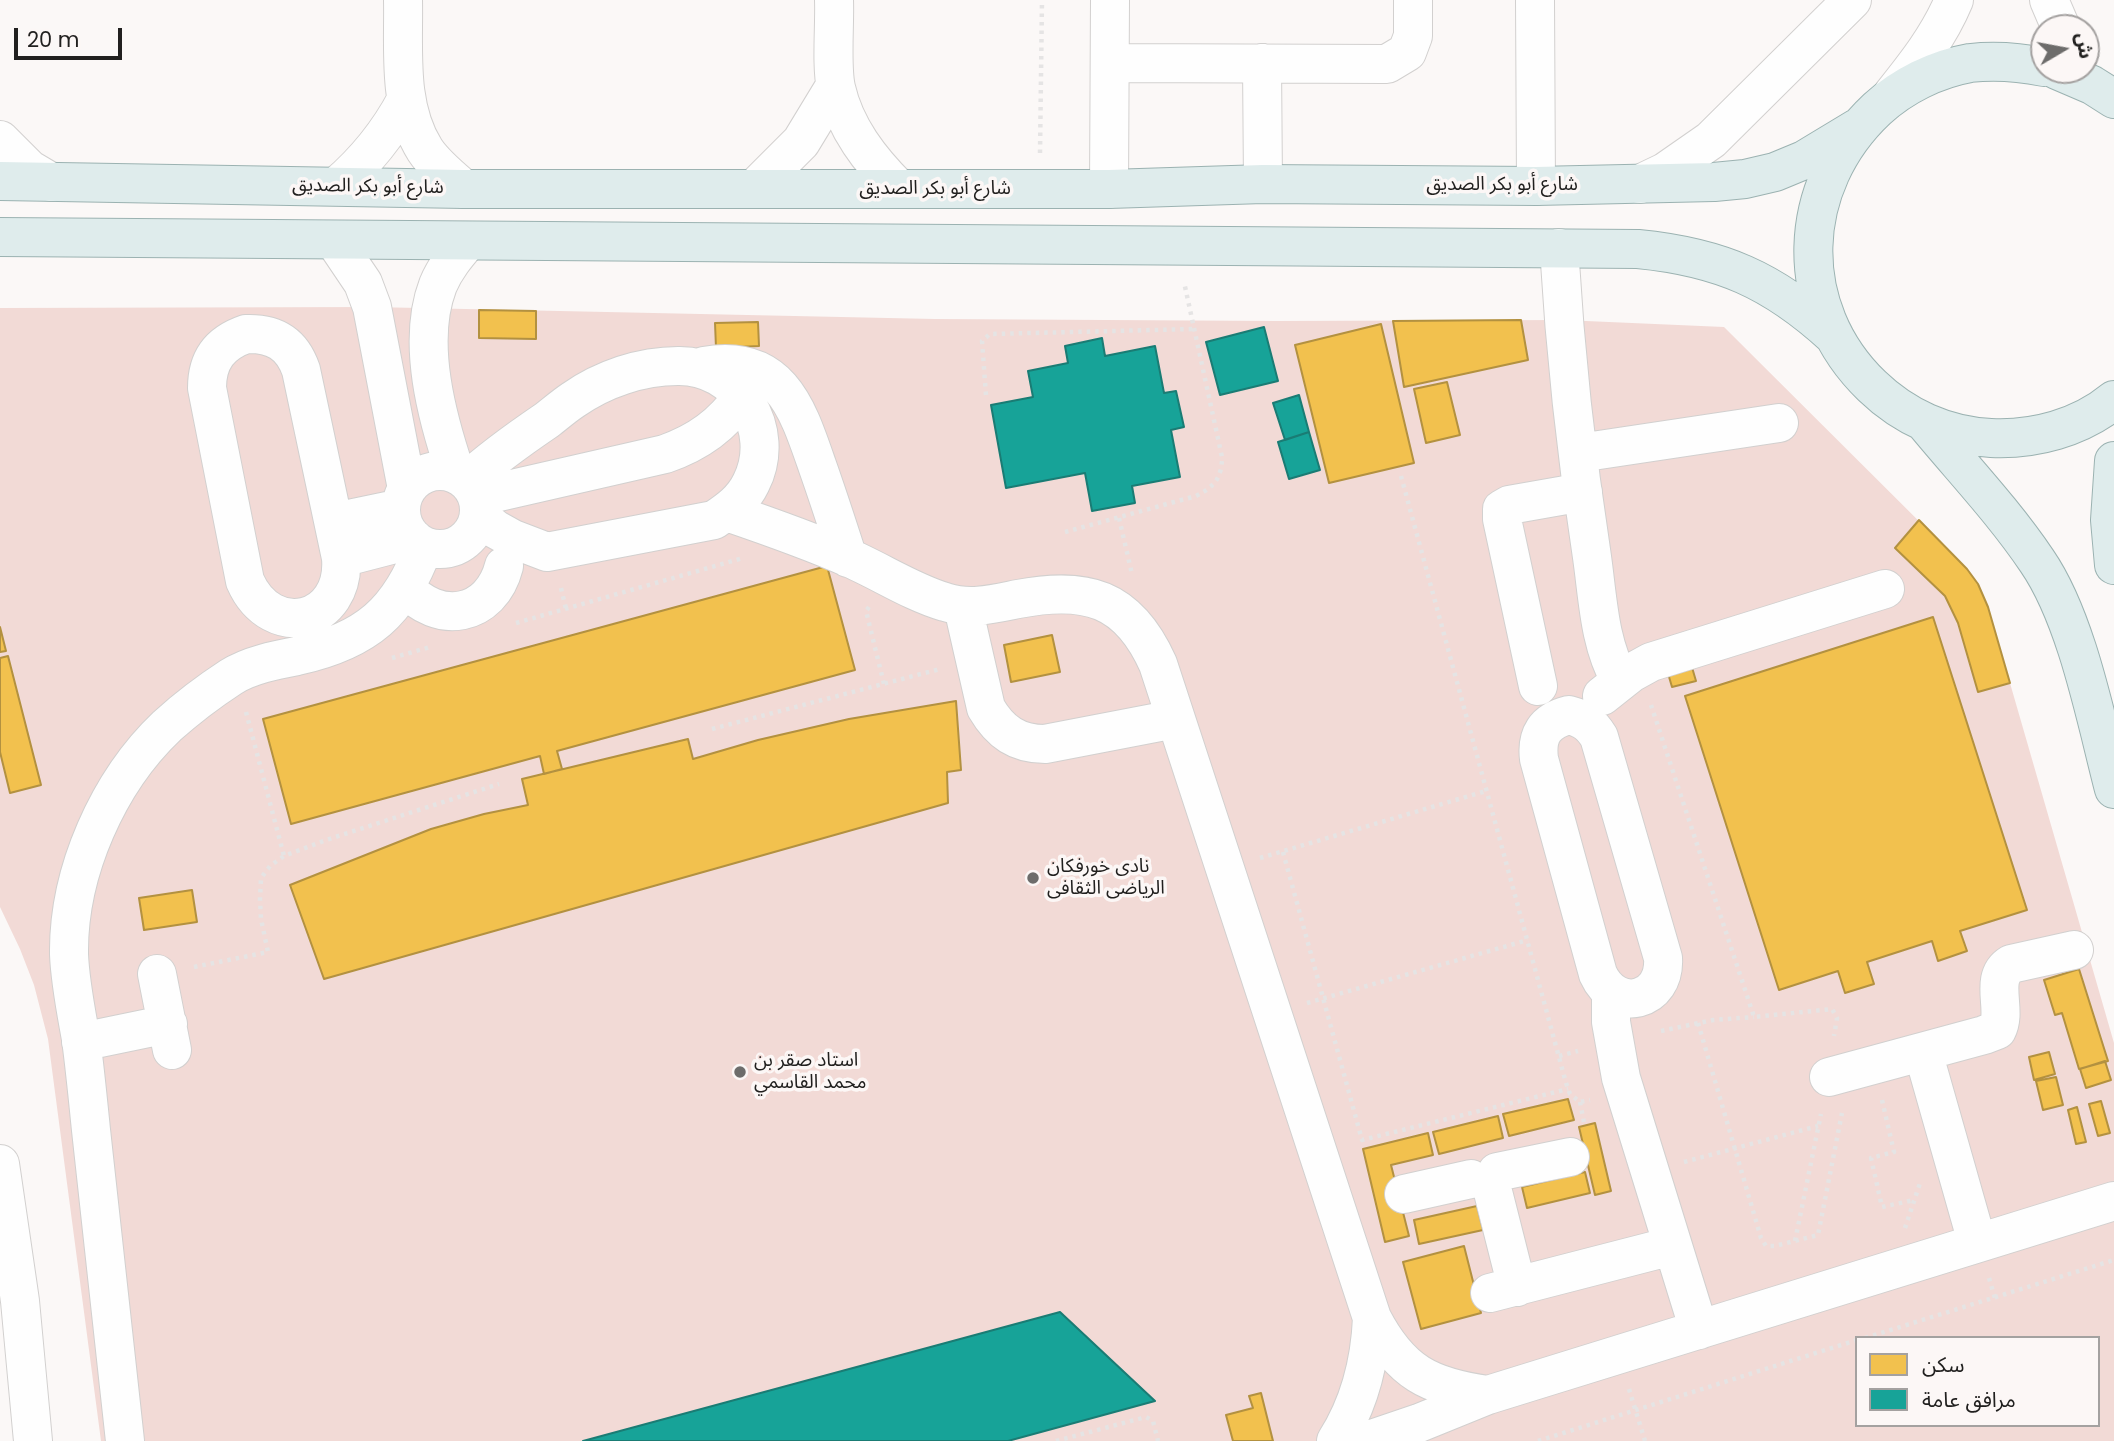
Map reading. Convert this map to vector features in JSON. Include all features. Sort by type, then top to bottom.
[{"type":"main road","points":[[2030,64],[2012,61],[1970,63],[1929,75],[1892,95],[1857,128],[1832,165],[1817,206],[1812,251],[1818,294],[1834,336],[1857,372],[1888,402],[1926,424],[1969,437],[2014,439],[2059,430],[2100,411],[2114,400]]},
{"type":"main road","name":"شارع أبو بكر الصديق","points":[[0,181],[464,189],[1109,189],[1263,184],[1536,186],[1714,182],[1775,172],[1832,146],[1857,128]]},
{"type":"main road","points":[[0,237],[1638,249],[1674,252],[1710,261],[1744,274],[1807,311],[1834,336]]},
{"type":"main road","points":[[1926,424],[2038,562],[2061,607],[2080,661],[2114,789]]},
{"type":"main road","points":[[2114,461],[2110,520],[2114,565]]},
{"type":"street","points":[[403,0],[406,100],[413,126],[425,150],[442,170],[464,189]]},
{"type":"street","points":[[834,0],[835,86],[845,115],[859,142],[877,167],[899,189]]},
{"type":"street","points":[[1109,189],[1110,0]]},
{"type":"street","points":[[1110,63],[1387,64],[1406,52],[1413,36],[1413,0]]},
{"type":"street","points":[[1535,0],[1536,186]]},
{"type":"street","points":[[1640,184],[1665,172],[1711,140],[1852,0]]},
{"type":"street","points":[[1892,95],[1922,57],[1947,17],[1954,0]]},
{"type":"street","points":[[1262,63],[1263,184]]},
{"type":"street","points":[[754,189],[801,142],[835,86]]},
{"type":"street","points":[[338,186],[377,147],[406,100]]},
{"type":"street","points":[[0,140],[29,169],[51,182]]},
{"type":"street","points":[[334,240],[363,283],[443,510],[473,555],[488,563],[522,566],[538,560],[547,552]]},
{"type":"street","points":[[443,510],[440,421],[432,377],[431,309],[445,272],[468,241]]},
{"type":"street","points":[[1548,248],[1563,320],[1605,648],[1630,674]]},
{"type":"street","points":[[246,334],[275,338],[287,346],[296,357],[337,540],[340,584],[324,607],[298,618],[284,617],[271,613],[251,594],[245,581],[207,388],[207,374],[212,359],[233,339],[246,334]]},
{"type":"street","points":[[125,1441],[69,954],[71,924],[87,853],[119,786],[148,748],[165,728],[199,699],[236,674],[323,650],[353,638],[380,618],[405,587],[443,510],[488,462],[573,400],[620,376],[679,365],[697,367],[717,364],[737,365],[757,371],[774,381],[787,393],[802,423],[848,558]]},
{"type":"street","points":[[443,510],[547,552],[713,520],[741,499],[758,465],[760,447],[758,429],[743,396],[730,383],[697,367]]},
{"type":"street","points":[[337,540],[443,510],[665,454],[684,447],[717,426],[743,396]]},
{"type":"street","points":[[1579,453],[1779,423]]},
{"type":"street","points":[[1538,686],[1502,509],[1510,505],[1583,492]]},
{"type":"street","points":[[727,512],[804,539],[943,602],[963,607],[980,607],[1060,593],[1083,595],[1105,603],[1125,615],[1139,629],[1158,664],[1372,1318],[1383,1340],[1398,1358],[1417,1373],[1435,1384],[1455,1391],[1488,1395]]},
{"type":"street","points":[[405,587],[424,605],[449,612],[462,611],[474,607],[494,590],[501,579],[504,566]]},
{"type":"street","points":[[1582,719],[1606,692],[1630,674],[1671,655],[1885,589]]},
{"type":"street","points":[[963,607],[986,708],[994,722],[1005,733],[1031,744],[1045,744],[1175,719]]},
{"type":"street","points":[[1569,715],[1592,726],[1599,737],[1663,958],[1664,969],[1660,980],[1645,995],[1622,998],[1611,993],[1598,974],[1537,747],[1540,735],[1547,725],[1569,715]]},
{"type":"street","points":[[1851,1071],[1997,1030],[2000,1019],[2000,975],[2006,967],[2074,950]]},
{"type":"street","points":[[81,1042],[170,1037],[157,974]]},
{"type":"street","points":[[1611,993],[1613,1041],[1625,1091],[1699,1330]]},
{"type":"street","points":[[1923,1052],[1977,1242]]},
{"type":"street","points":[[1404,1194],[1487,1179],[1570,1157]]},
{"type":"street","points":[[0,1164],[20,1301],[33,1441]]},
{"type":"street","points":[[1487,1179],[1503,1290],[1672,1246]]},
{"type":"street","points":[[1366,1441],[1488,1395],[2114,1201]]},
{"type":"street","points":[[1336,1441],[1357,1402],[1365,1375],[1371,1347],[1372,1318]]},
{"type":"path","points":[[1040,189],[1042,0]]},
{"type":"path","points":[[1065,532],[1196,496],[1209,490],[1222,470],[1222,457],[1177,246]]},
{"type":"path","points":[[986,395],[982,341],[990,334],[1194,329]]},
{"type":"path","points":[[1401,476],[1568,1089],[1574,1099],[1580,1102],[1625,1091]]},
{"type":"path","points":[[513,624],[804,539]]},
{"type":"path","points":[[884,684],[866,611],[888,576]]},
{"type":"path","points":[[382,661],[435,646]]},
{"type":"path","points":[[712,729],[975,660]]},
{"type":"path","points":[[236,674],[284,856]]},
{"type":"path","points":[[1630,674],[1754,1017],[1832,1009],[1851,1071],[1894,1152],[1871,1158],[1882,1207],[1914,1200]]},
{"type":"path","points":[[157,974],[268,952],[261,919],[261,878],[270,866],[284,856],[499,784]]},
{"type":"path","points":[[1226,869],[1486,791]]},
{"type":"path","points":[[1283,852],[1362,1140],[1568,1089]]},
{"type":"path","points":[[1272,1012],[1528,940]]},
{"type":"path","points":[[1698,1023],[1763,1244],[1775,1246],[1818,1235],[1851,1071]]},
{"type":"path","points":[[1795,1241],[1818,1126],[1851,1071]]},
{"type":"path","points":[[1649,1171],[1818,1126]]},
{"type":"path","points":[[1890,1271],[1922,1177]]},
{"type":"path","points":[[1871,1336],[2114,1260]]},
{"type":"path","points":[[1538,1441],[1855,1341]]},
{"type":"path","points":[[1618,1355],[1645,1441]]},
{"type":"path","points":[[1056,1441],[1146,1417],[1153,1420],[1158,1441]]},
{"type":"shaded area","name":"نادى خورفكان الرياضى الثقافى","points":[[372,307],[935,319],[1563,320],[1724,327],[1967,569],[1978,584],[1988,607],[2114,1043],[2114,1441],[101,1441],[48,1039],[34,985],[0,907],[0,308]]},
{"type":"building: سكن","points":[[479,310],[536,311],[536,339],[479,338]]},
{"type":"building: سكن","points":[[1521,320],[1528,360],[1404,387],[1393,321]]},
{"type":"building: سكن","points":[[758,322],[759,346],[716,348],[715,323]]},
{"type":"building: سكن","points":[[1381,324],[1414,463],[1329,483],[1295,345]]},
{"type":"building: سكن","points":[[1447,382],[1460,435],[1426,443],[1414,389]]},
{"type":"building: سكن","points":[[1919,520],[1978,584],[1988,607],[2010,683],[1978,692],[1958,623],[1945,596],[1895,548]]},
{"type":"building: سكن","points":[[827,566],[855,670],[557,751],[562,769],[544,774],[540,756],[291,824],[263,719]]},
{"type":"building: سكن","points":[[1933,617],[2027,910],[1960,931],[1967,951],[1938,961],[1932,941],[1867,962],[1874,984],[1845,993],[1838,971],[1779,990],[1685,696]]},
{"type":"building: سكن","points":[[0,627],[6,651],[0,652]]},
{"type":"building: سكن","points":[[1052,635],[1060,672],[1011,682],[1004,645]]},
{"type":"building: سكن","points":[[8,656],[41,785],[10,793],[0,752],[0,658]]},
{"type":"building: سكن","points":[[1691,664],[1696,681],[1672,687],[1667,670]]},
{"type":"building: سكن","points":[[956,701],[961,770],[947,772],[948,803],[324,979],[290,885],[431,829],[528,805],[522,779],[688,739],[693,759],[758,740],[849,719]]},
{"type":"building: سكن","points":[[192,890],[197,922],[144,930],[139,898]]},
{"type":"building: سكن","points":[[2079,969],[2108,1061],[2079,1069],[2062,1013],[2055,1015],[2044,980]]},
{"type":"building: سكن","points":[[2049,1052],[2055,1074],[2034,1080],[2029,1057]]},
{"type":"building: سكن","points":[[2105,1061],[2111,1080],[2086,1088],[2080,1069]]},
{"type":"building: سكن","points":[[2056,1077],[2063,1105],[2043,1110],[2036,1081]]},
{"type":"building: سكن","points":[[1568,1099],[1574,1120],[1509,1136],[1503,1114]]},
{"type":"building: سكن","points":[[2101,1101],[2110,1133],[2098,1136],[2089,1104]]},
{"type":"building: سكن","points":[[2077,1107],[2086,1142],[2076,1144],[2068,1110]]},
{"type":"building: سكن","points":[[1498,1116],[1503,1138],[1439,1154],[1433,1132]]},
{"type":"building: سكن","points":[[1595,1123],[1611,1191],[1595,1195],[1579,1127]]},
{"type":"building: سكن","points":[[1428,1133],[1433,1155],[1391,1165],[1409,1236],[1385,1242],[1363,1149]]},
{"type":"building: سكن","points":[[1585,1172],[1590,1193],[1527,1208],[1522,1187]]},
{"type":"building: سكن","points":[[1477,1206],[1483,1230],[1419,1244],[1414,1220]]},
{"type":"building: سكن","points":[[1464,1246],[1481,1313],[1421,1329],[1403,1262]]},
{"type":"building: سكن","points":[[1261,1393],[1273,1441],[1233,1441],[1226,1415],[1253,1408],[1249,1396]]},
{"type":"building: مرافق عامة","points":[[1264,327],[1278,381],[1220,395],[1206,342]]},
{"type":"building: مرافق عامة","points":[[1102,338],[1105,356],[1155,346],[1164,393],[1176,391],[1184,427],[1171,430],[1180,477],[1132,486],[1135,503],[1092,511],[1085,473],[1006,488],[991,405],[1033,397],[1028,371],[1068,363],[1065,346]]},
{"type":"building: مرافق عامة","points":[[1299,395],[1309,432],[1285,440],[1273,403]]},
{"type":"building: مرافق عامة","points":[[1309,432],[1320,470],[1289,479],[1278,442]]},
{"type":"building: مرافق عامة","points":[[1060,1312],[1155,1401],[1008,1441],[583,1441]]},
{"type":"place","name":"نادى خورفكان الرياضى الثقافى","points":[[1033,878]]},
{"type":"place","name":"استاد صقر بن محمد القاسمي","points":[[740,1072]]}]
